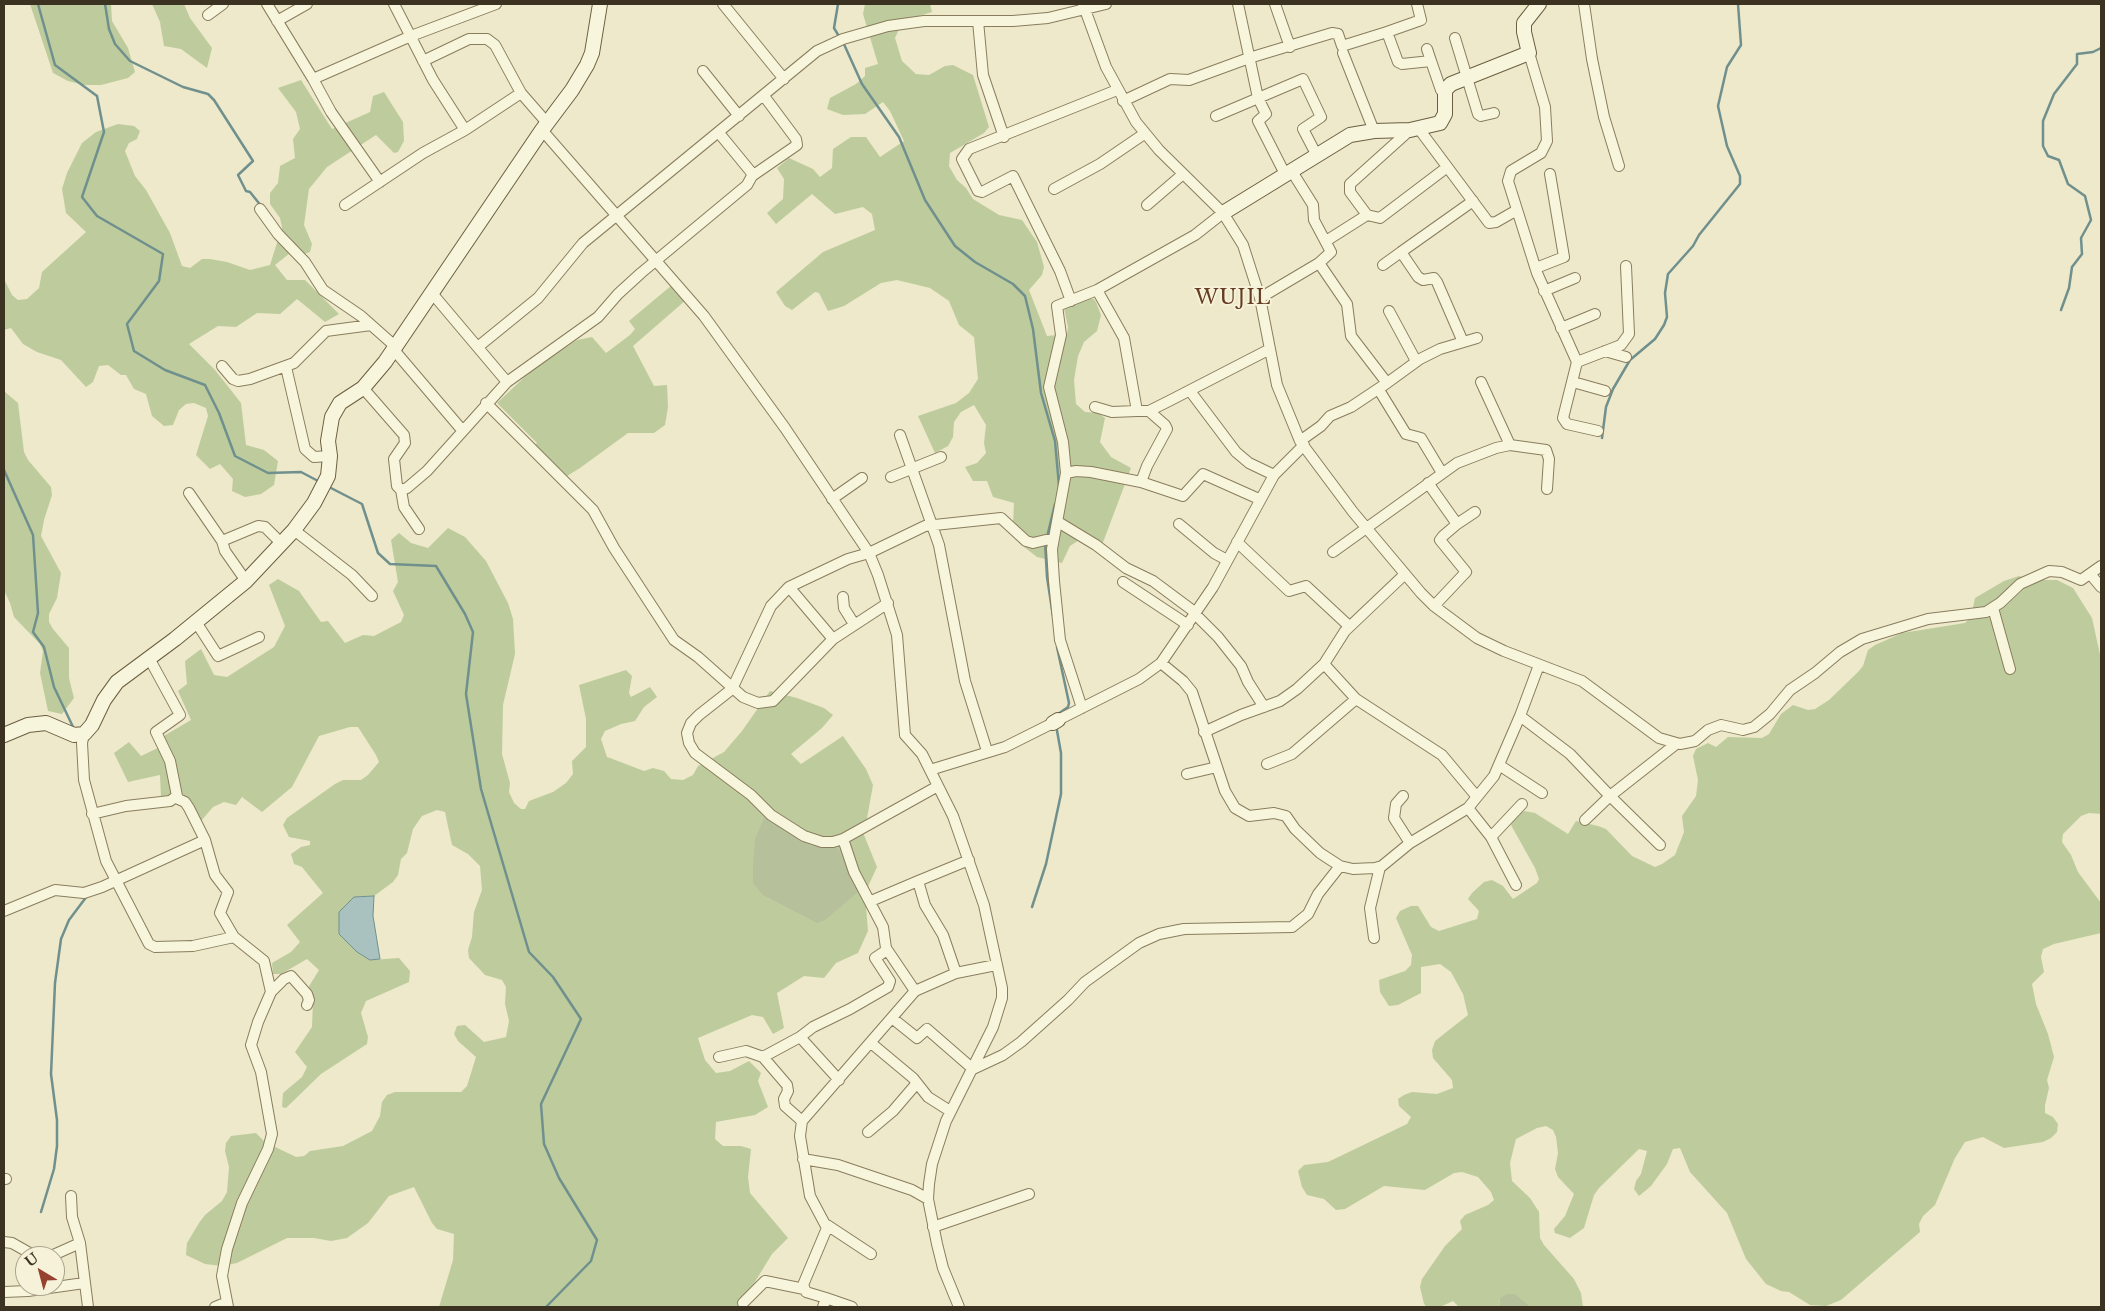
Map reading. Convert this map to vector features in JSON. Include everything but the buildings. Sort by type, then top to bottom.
[{"type":"street","points":[[208,15],[223,4]]},
{"type":"street","points":[[267,4],[331,112],[380,182]]},
{"type":"street","points":[[277,20],[307,4]]},
{"type":"street","points":[[394,4],[450,109],[465,130]]},
{"type":"street","points":[[313,79],[411,36],[496,4]]},
{"type":"street","points":[[80,735],[92,725],[112,686],[246,581],[294,530],[321,490],[328,476],[330,456],[328,441],[332,417],[340,403],[362,388],[395,348],[587,64],[595,40],[600,4]]},
{"type":"street","points":[[723,4],[784,79]]},
{"type":"street","points":[[479,346],[530,305],[552,283],[577,249],[764,96],[803,61],[843,39],[908,23],[1048,18],[1084,6],[1106,4]]},
{"type":"street","points":[[1238,4],[1258,98],[1266,114],[1258,122],[1288,172],[1313,205],[1314,220],[1331,254],[1260,298]]},
{"type":"street","points":[[1274,4],[1290,47]]},
{"type":"street","points":[[1123,101],[1170,79],[1188,80],[1249,58],[1332,33],[1338,34],[1342,46],[1387,32],[1421,20],[1417,4]]},
{"type":"street","points":[[1539,4],[1524,24],[1529,53],[1545,107],[1547,135],[1541,153],[1511,171],[1508,181],[1544,291],[1577,362],[1564,420],[1567,424],[1598,431]]},
{"type":"street","points":[[1584,4],[1592,59],[1604,117],[1619,166]]},
{"type":"street","points":[[1084,6],[1100,52],[1117,90],[1144,134],[1223,213],[1250,260],[1282,402],[1302,443],[1366,529],[1405,574],[1434,606],[1477,638],[1582,681],[1659,738],[1676,744],[1695,741],[1708,730],[1721,725],[1743,730],[1754,727],[1770,714],[1790,690],[1815,673],[1840,652],[1862,639],[1921,620],[1944,616],[1980,614],[1993,608],[2020,584],[2041,573],[2056,570],[2081,580],[2091,575],[2101,566]]},
{"type":"street","points":[[978,21],[983,75],[1004,136]]},
{"type":"street","points":[[1387,32],[1400,64],[1431,61]]},
{"type":"street","points":[[1455,38],[1480,115],[1494,113]]},
{"type":"street","points":[[424,61],[469,39],[487,39],[496,45],[521,93],[545,127],[655,260],[685,293],[720,338],[869,553],[888,603],[897,634],[905,735],[919,749],[953,816],[984,905],[1002,988],[1002,998],[993,1027],[974,1069],[950,1110],[932,1164],[928,1199],[933,1227],[943,1268],[959,1307]]},
{"type":"street","points":[[1427,48],[1441,90],[1445,90]]},
{"type":"street","points":[[1343,53],[1374,131]]},
{"type":"street","points":[[1082,708],[1060,640],[1054,581],[1054,538],[1066,474],[1063,442],[1049,387],[1050,373],[1060,335],[1057,306],[1098,290],[1195,235],[1223,213],[1316,154],[1350,135],[1374,131],[1414,130],[1434,125],[1443,119],[1445,90],[1451,84],[1529,53]]},
{"type":"street","points":[[703,71],[739,116]]},
{"type":"street","points":[[1216,116],[1301,78],[1304,80],[1321,117],[1303,129],[1316,154]]},
{"type":"street","points":[[1071,301],[1060,272],[1013,176],[982,192],[978,191],[962,159],[970,149],[1117,90]]},
{"type":"street","points":[[345,205],[521,93]]},
{"type":"street","points":[[401,490],[407,488],[427,471],[507,382],[598,317],[618,294],[655,260],[748,185],[752,176],[797,145],[796,139],[764,96]]},
{"type":"street","points":[[1414,130],[1489,223],[1496,222],[1517,210]]},
{"type":"street","points":[[1414,130],[1350,184],[1350,192],[1367,215],[1380,218],[1446,168]]},
{"type":"street","points":[[719,133],[752,176]]},
{"type":"street","points":[[1054,189],[1100,164],[1144,134]]},
{"type":"street","points":[[1147,205],[1183,174]]},
{"type":"street","points":[[1536,268],[1561,260],[1564,256],[1550,174]]},
{"type":"street","points":[[1383,265],[1473,201]]},
{"type":"street","points":[[260,209],[278,234],[305,262],[323,290],[371,325],[395,348],[462,430]]},
{"type":"street","points":[[1326,241],[1367,215]]},
{"type":"street","points":[[1401,252],[1418,277],[1424,280],[1434,278],[1437,282],[1463,342]]},
{"type":"street","points":[[1319,263],[1347,304],[1351,336],[1383,386],[1406,434],[1421,438],[1442,473]]},
{"type":"street","points":[[1577,362],[1621,345],[1629,334],[1626,266]]},
{"type":"street","points":[[1544,291],[1575,278]]},
{"type":"street","points":[[1098,290],[1124,338],[1137,411]]},
{"type":"street","points":[[432,292],[479,346],[507,382]]},
{"type":"street","points":[[1389,311],[1416,361]]},
{"type":"street","points":[[1561,328],[1595,314]]},
{"type":"street","points":[[222,366],[232,379],[238,382],[286,367],[303,356],[326,331],[371,325]]},
{"type":"street","points":[[930,770],[1021,740],[1138,679],[1161,664],[1188,625],[1228,560],[1274,475],[1302,443],[1330,416],[1351,407],[1416,361],[1440,349],[1477,338]]},
{"type":"street","points":[[1095,407],[1112,412],[1149,411],[1270,349]]},
{"type":"street","points":[[1604,351],[1626,356]]},
{"type":"street","points":[[286,367],[305,449],[314,457],[330,456]]},
{"type":"street","points":[[1481,382],[1510,445]]},
{"type":"street","points":[[1572,382],[1605,391]]},
{"type":"street","points":[[362,388],[404,435],[405,443],[394,462],[397,486],[401,490],[404,508],[420,529]]},
{"type":"street","points":[[1190,391],[1236,452],[1249,463],[1274,475]]},
{"type":"street","points":[[486,404],[593,510],[614,548],[674,640],[698,657],[743,697],[758,703],[773,701],[833,639],[888,603]]},
{"type":"street","points":[[1141,482],[1146,466],[1167,429],[1166,425],[1149,411]]},
{"type":"street","points":[[900,435],[932,525],[943,563],[965,681],[987,752]]},
{"type":"street","points":[[1333,552],[1442,473],[1470,458],[1510,445],[1546,450],[1549,459],[1547,489]]},
{"type":"street","points":[[890,477],[912,470],[941,457]]},
{"type":"street","points":[[1066,474],[1076,471],[1091,472],[1141,482],[1183,496],[1203,474],[1260,498]]},
{"type":"street","points":[[832,499],[862,478]]},
{"type":"street","points":[[1428,483],[1457,524]]},
{"type":"street","points":[[188,493],[222,541],[225,551],[246,581]]},
{"type":"street","points":[[1434,606],[1466,575],[1466,569],[1440,540],[1442,536],[1474,512]]},
{"type":"street","points":[[938,786],[843,839],[833,842],[822,842],[787,827],[771,815],[751,795],[692,748],[687,733],[691,723],[732,689],[771,606],[789,587],[848,559],[869,553],[919,528],[932,525],[1001,518],[1026,541],[1033,543],[1054,538]]},
{"type":"street","points":[[1058,522],[1096,545],[1126,568],[1152,581],[1195,613],[1236,659],[1255,695],[1264,707]]},
{"type":"street","points":[[1179,524],[1214,553],[1228,560]]},
{"type":"street","points":[[222,541],[258,526],[264,527],[281,543]]},
{"type":"street","points":[[294,530],[352,575],[372,596]]},
{"type":"street","points":[[1237,542],[1289,591],[1306,586],[1350,626]]},
{"type":"street","points":[[1204,732],[1280,701],[1297,689],[1324,664],[1335,643],[1350,626],[1405,574]]},
{"type":"street","points":[[2091,575],[2101,587]]},
{"type":"street","points":[[1123,582],[1188,625]]},
{"type":"street","points":[[789,587],[833,639]]},
{"type":"street","points":[[843,597],[844,608],[854,624]]},
{"type":"street","points":[[1993,608],[2010,668]]},
{"type":"street","points":[[196,622],[218,656],[259,637]]},
{"type":"street","points":[[149,658],[180,715],[156,732],[170,761],[176,798]]},
{"type":"street","points":[[1161,664],[1183,681],[1192,692],[1225,791],[1235,808],[1249,816],[1274,813],[1286,816],[1295,829],[1320,854],[1340,866],[1353,869],[1380,866],[1410,843],[1468,808],[1494,776],[1520,716],[1539,665]]},
{"type":"street","points":[[1324,664],[1356,699],[1442,755],[1477,797]]},
{"type":"street","points":[[1267,764],[1292,754],[1356,699]]},
{"type":"street","points":[[1520,716],[1570,754],[1660,845]]},
{"type":"street","points":[[4,735],[28,725],[46,723],[80,735]]},
{"type":"street","points":[[80,735],[83,772],[92,814],[106,861],[115,881],[152,946],[193,946],[230,938]]},
{"type":"street","points":[[1585,820],[1610,796],[1676,744]]},
{"type":"street","points":[[1499,765],[1542,793]]},
{"type":"street","points":[[1187,774],[1217,767]]},
{"type":"street","points":[[1403,796],[1396,804],[1394,818],[1410,843]]},
{"type":"street","points":[[92,814],[126,806],[170,802],[176,798]]},
{"type":"street","points":[[176,798],[185,802],[189,808],[204,840],[214,875],[227,889],[220,912],[230,938],[265,963],[271,992]]},
{"type":"street","points":[[1491,836],[1522,804]]},
{"type":"street","points":[[1468,808],[1491,836],[1516,885]]},
{"type":"street","points":[[843,839],[854,872],[871,901],[882,926],[887,950],[915,991]]},
{"type":"street","points":[[4,911],[55,890],[84,893],[115,881],[204,840]]},
{"type":"street","points":[[871,901],[969,860]]},
{"type":"street","points":[[974,1069],[1003,1055],[1021,1042],[1068,1000],[1085,982],[1148,938],[1184,929],[1292,927],[1308,914],[1318,894],[1340,866]]},
{"type":"street","points":[[1374,938],[1370,908],[1380,866]]},
{"type":"street","points":[[918,881],[925,905],[943,936],[956,973]]},
{"type":"street","points":[[763,1057],[888,986],[890,981],[875,960],[887,950]]},
{"type":"street","points":[[870,1254],[827,1224],[812,1202],[800,1136],[802,1121],[915,991],[956,973],[996,965]]},
{"type":"street","points":[[215,1307],[227,1305],[222,1276],[226,1249],[246,1196],[268,1149],[272,1134],[261,1072],[251,1045],[258,1022],[271,992],[284,979],[291,976],[307,994],[308,1000],[306,1005]]},
{"type":"street","points":[[892,1018],[917,1038],[927,1029],[974,1069]]},
{"type":"street","points":[[800,1037],[839,1080]]},
{"type":"street","points":[[871,1043],[917,1083],[928,1096],[950,1110]]},
{"type":"street","points":[[719,1058],[746,1051],[763,1057],[787,1085],[788,1091],[784,1099],[786,1106],[802,1121]]},
{"type":"street","points":[[868,1132],[893,1111],[917,1083]]},
{"type":"street","points":[[803,1160],[838,1165],[912,1190],[928,1199]]},
{"type":"street","points":[[933,1227],[1028,1194]]},
{"type":"street","points":[[71,1196],[72,1217],[80,1243],[88,1307]]},
{"type":"street","points":[[804,1289],[804,1282],[823,1241],[827,1224]]},
{"type":"street","points":[[4,1242],[17,1246]]},
{"type":"street","points":[[65,1250],[80,1243]]},
{"type":"street","points":[[743,1303],[761,1284],[768,1280],[804,1289],[824,1303],[852,1307]]},
{"type":"street","points":[[4,1292],[28,1291],[84,1283]]},
{"type":"green space","points":[[30,4],[111,4],[112,21],[128,48],[135,72],[128,78],[101,85],[84,85],[68,81],[53,73]]},
{"type":"green space","points":[[152,4],[184,4],[190,18],[212,48],[207,68],[181,49],[164,46],[160,22]]},
{"type":"green space","points":[[865,4],[930,4],[932,12],[903,21],[895,38],[902,61],[916,74],[929,75],[945,66],[953,65],[973,75],[989,127],[984,133],[950,153],[949,166],[957,180],[966,188],[973,199],[999,215],[1022,220],[1037,242],[1044,267],[1042,275],[1029,290],[1047,336],[1067,334],[1068,327],[1064,308],[1085,299],[1094,299],[1096,302],[1101,315],[1097,331],[1084,342],[1078,356],[1074,380],[1076,404],[1085,412],[1098,413],[1105,418],[1100,442],[1111,457],[1131,468],[1099,553],[1079,540],[1070,546],[1062,563],[1037,557],[1019,543],[1013,524],[1014,503],[993,497],[987,481],[973,481],[965,467],[977,463],[986,453],[984,443],[986,425],[974,405],[961,412],[954,422],[953,437],[948,446],[935,453],[918,416],[956,403],[969,393],[978,379],[974,337],[959,325],[949,301],[930,288],[897,280],[881,283],[844,306],[828,311],[819,293],[815,292],[792,310],[785,306],[776,292],[823,252],[875,230],[872,214],[863,207],[835,214],[812,194],[776,224],[767,213],[783,199],[784,179],[777,168],[789,158],[813,169],[820,177],[832,168],[833,149],[851,137],[866,137],[880,157],[904,141],[890,111],[883,102],[865,114],[843,115],[827,109],[830,98],[856,84],[865,76],[865,68],[878,64],[863,14]]},
{"type":"green space","points":[[301,80],[332,129],[370,112],[373,96],[384,92],[403,122],[404,141],[398,152],[394,153],[376,135],[327,167],[309,189],[304,225],[312,244],[310,252],[295,257],[290,253],[275,265],[287,280],[305,280],[339,314],[325,322],[297,299],[280,314],[257,313],[236,327],[218,326],[189,344],[215,370],[241,403],[246,445],[264,450],[278,461],[274,485],[261,494],[245,497],[232,491],[233,479],[220,464],[210,469],[196,455],[208,416],[206,408],[194,403],[186,404],[179,410],[173,425],[164,426],[152,416],[146,394],[134,389],[126,375],[121,375],[108,365],[99,366],[93,382],[86,387],[61,360],[37,352],[23,344],[11,328],[4,330],[4,268],[5,281],[12,295],[18,300],[27,299],[39,288],[42,272],[86,232],[66,213],[62,189],[67,173],[82,143],[96,132],[118,124],[134,126],[140,131],[137,139],[129,143],[125,151],[135,176],[146,190],[170,233],[182,266],[190,268],[202,259],[227,262],[250,270],[270,265],[282,227],[280,218],[270,204],[270,193],[278,183],[280,166],[295,158],[293,139],[300,129],[296,112],[278,88]]},
{"type":"green space","points":[[672,285],[686,300],[633,346],[654,386],[667,385],[668,407],[665,425],[654,433],[628,433],[580,468],[559,481],[555,479],[530,450],[537,443],[497,403],[531,371],[577,340],[592,337],[606,353],[635,329],[629,321]]},
{"type":"green space","points":[[4,391],[18,403],[24,452],[28,460],[51,487],[52,495],[41,536],[61,573],[57,598],[49,614],[49,622],[69,648],[69,678],[74,698],[62,714],[48,711],[40,673],[43,651],[40,644],[14,617],[4,590]]},
{"type":"green space","points":[[448,528],[465,537],[486,561],[508,603],[513,619],[515,654],[503,705],[502,754],[510,783],[509,792],[514,803],[521,809],[525,809],[529,801],[553,792],[566,783],[573,774],[572,761],[586,747],[586,719],[579,685],[626,670],[632,676],[629,693],[631,697],[650,687],[657,697],[644,707],[635,721],[621,724],[605,731],[601,739],[607,757],[644,771],[653,768],[664,771],[671,779],[683,780],[693,775],[698,766],[724,752],[742,731],[770,691],[824,708],[833,715],[822,728],[791,754],[801,764],[843,736],[866,769],[873,785],[864,835],[877,867],[865,893],[868,931],[858,953],[836,963],[824,978],[804,976],[777,993],[784,1028],[773,1034],[763,1017],[752,1015],[698,1038],[705,1060],[716,1073],[730,1071],[749,1061],[761,1073],[758,1081],[768,1107],[755,1115],[716,1122],[715,1139],[723,1146],[741,1146],[751,1149],[748,1177],[750,1193],[788,1238],[772,1254],[753,1285],[746,1307],[439,1307],[453,1260],[454,1234],[437,1229],[432,1223],[414,1187],[389,1196],[368,1223],[347,1238],[331,1241],[314,1238],[287,1238],[237,1263],[222,1266],[205,1264],[186,1255],[187,1243],[199,1223],[205,1215],[222,1201],[227,1192],[229,1167],[225,1151],[226,1143],[231,1136],[256,1133],[265,1142],[296,1157],[304,1156],[310,1151],[343,1146],[372,1131],[380,1116],[382,1102],[387,1095],[395,1092],[461,1092],[467,1086],[476,1057],[458,1041],[454,1034],[457,1026],[465,1025],[484,1042],[506,1037],[509,1021],[505,1004],[506,987],[502,980],[485,975],[469,958],[468,950],[472,937],[474,912],[482,890],[480,866],[468,854],[452,845],[445,812],[437,810],[422,816],[413,829],[407,853],[401,859],[398,875],[393,882],[374,896],[354,897],[339,912],[339,934],[357,952],[370,960],[399,958],[410,971],[409,982],[366,1001],[361,1013],[368,1037],[367,1044],[321,1074],[286,1108],[282,1107],[283,1093],[302,1077],[307,1067],[295,1052],[312,1027],[313,1000],[308,988],[319,970],[307,959],[281,974],[273,974],[272,963],[291,952],[300,942],[287,925],[323,893],[302,867],[294,864],[291,854],[301,847],[310,845],[310,841],[289,837],[283,825],[287,818],[335,784],[343,780],[361,780],[368,775],[379,762],[376,755],[358,727],[350,727],[319,736],[292,787],[262,812],[242,797],[236,805],[224,802],[213,807],[201,821],[181,791],[161,797],[160,775],[128,782],[114,753],[129,742],[141,756],[162,746],[162,737],[191,720],[178,691],[187,684],[185,661],[201,649],[214,675],[227,677],[274,647],[285,626],[269,585],[278,579],[299,591],[321,622],[328,621],[345,643],[363,635],[374,636],[401,622],[404,615],[393,591],[398,582],[391,540],[399,533],[411,543],[428,548]]},
{"type":"green space","points":[[2019,576],[2036,580],[2057,580],[2073,588],[2092,618],[2101,659],[2101,814],[2089,813],[2081,816],[2063,834],[2062,842],[2071,855],[2078,872],[2101,903],[2101,933],[2054,944],[2043,949],[2041,957],[2044,972],[2032,984],[2036,1004],[2048,1034],[2054,1057],[2047,1080],[2049,1088],[2045,1105],[2045,1113],[2053,1117],[2058,1124],[2057,1132],[2051,1138],[2043,1142],[2004,1148],[1983,1137],[1965,1142],[1955,1158],[1935,1205],[1923,1216],[1919,1224],[1920,1232],[1841,1300],[1826,1306],[1810,1305],[1789,1292],[1781,1291],[1766,1284],[1746,1259],[1727,1213],[1690,1172],[1680,1148],[1673,1149],[1667,1164],[1651,1186],[1639,1196],[1634,1189],[1636,1181],[1641,1174],[1647,1151],[1639,1149],[1599,1188],[1594,1195],[1584,1228],[1570,1238],[1555,1233],[1554,1229],[1565,1216],[1574,1194],[1558,1177],[1555,1169],[1558,1153],[1553,1130],[1546,1126],[1537,1128],[1516,1139],[1510,1163],[1512,1181],[1530,1198],[1539,1212],[1540,1238],[1574,1279],[1581,1293],[1583,1307],[1530,1307],[1500,1298],[1499,1307],[1459,1307],[1453,1301],[1440,1307],[1427,1307],[1424,1304],[1420,1287],[1422,1279],[1445,1246],[1462,1229],[1460,1221],[1465,1215],[1488,1205],[1494,1200],[1491,1192],[1478,1177],[1462,1172],[1454,1173],[1425,1190],[1384,1186],[1345,1209],[1336,1210],[1324,1199],[1307,1195],[1302,1187],[1298,1171],[1304,1165],[1328,1162],[1407,1124],[1411,1117],[1399,1106],[1398,1099],[1404,1095],[1412,1092],[1437,1094],[1453,1088],[1452,1080],[1433,1058],[1432,1050],[1435,1041],[1468,1015],[1463,994],[1451,972],[1440,964],[1421,967],[1421,993],[1398,1005],[1389,1006],[1380,992],[1379,980],[1405,971],[1411,965],[1412,955],[1396,918],[1400,911],[1411,906],[1418,906],[1431,927],[1439,931],[1477,919],[1479,911],[1468,899],[1484,882],[1492,880],[1503,886],[1513,899],[1537,883],[1539,879],[1535,868],[1511,825],[1514,818],[1524,811],[1535,813],[1568,834],[1576,821],[1606,829],[1632,856],[1655,867],[1662,864],[1675,855],[1684,832],[1682,816],[1696,796],[1698,780],[1693,756],[1696,749],[1708,743],[1716,747],[1728,737],[1762,738],[1769,734],[1781,714],[1793,705],[1808,710],[1815,709],[1829,700],[1858,672],[1863,666],[1868,650],[1875,645],[1902,633],[1965,623],[1971,617],[1975,598],[2004,581]]},
{"type":"green space","points":[[764,818],[811,846],[838,848],[858,892],[825,920],[817,923],[763,895],[753,883],[753,865],[755,839]]},
{"type":"green space","points":[[1507,1294],[1515,1294],[1530,1307],[1499,1307],[1500,1298]]},
{"type":"water","points":[[374,896],[373,916],[380,959],[370,960],[357,952],[339,934],[339,912],[354,897]]},
{"type":"waterway","points":[[38,4],[55,65],[97,96],[104,132],[82,197],[97,216],[163,254],[159,281],[127,324],[134,351],[165,370],[205,385],[219,413],[235,456],[268,473],[301,472],[320,482]]},
{"type":"waterway","points":[[105,4],[109,29],[115,44],[130,61],[183,87],[208,94],[214,100],[253,161],[238,175],[246,191],[250,192],[262,207]]},
{"type":"waterway","points":[[838,4],[834,28],[840,38]]},
{"type":"waterway","points":[[1602,438],[1606,407],[1613,389],[1630,360],[1655,339],[1664,325],[1667,317],[1665,293],[1668,274],[1693,246],[1699,235],[1740,184],[1740,176],[1727,146],[1718,106],[1727,67],[1741,45],[1738,4]]},
{"type":"waterway","points":[[843,42],[862,84],[899,137],[925,200],[955,246],[975,262],[1013,284],[1025,296],[1033,329],[1041,393],[1055,441],[1059,486]]},
{"type":"waterway","points":[[2061,310],[2069,288],[2072,267],[2082,254],[2081,238],[2091,220],[2085,196],[2068,184],[2059,160],[2048,156],[2043,146],[2043,121],[2054,94],[2077,64],[2077,54],[2093,52],[2101,48]]},
{"type":"waterway","points":[[4,470],[33,535],[38,613],[33,632],[44,647],[54,687],[74,729]]},
{"type":"waterway","points":[[329,487],[362,504],[378,553],[390,564],[436,566],[465,614],[473,632],[466,694],[481,789],[529,952],[553,977],[581,1019],[541,1104],[544,1144],[559,1178],[597,1240],[591,1261],[546,1307]]},
{"type":"waterway","points":[[1047,537],[1055,504]]},
{"type":"waterway","points":[[1045,542],[1047,577],[1053,616]]},
{"type":"waterway","points":[[1057,647],[1069,703],[1068,707],[1058,714]]},
{"type":"waterway","points":[[1032,907],[1046,864],[1061,794],[1061,753],[1056,725]]},
{"type":"waterway","points":[[41,1212],[54,1169],[57,1146],[57,1120],[51,1074],[55,983],[61,939],[69,920],[87,896]]},
{"type":"district","name":"WUJIL","points":[[1233,298]]}]
